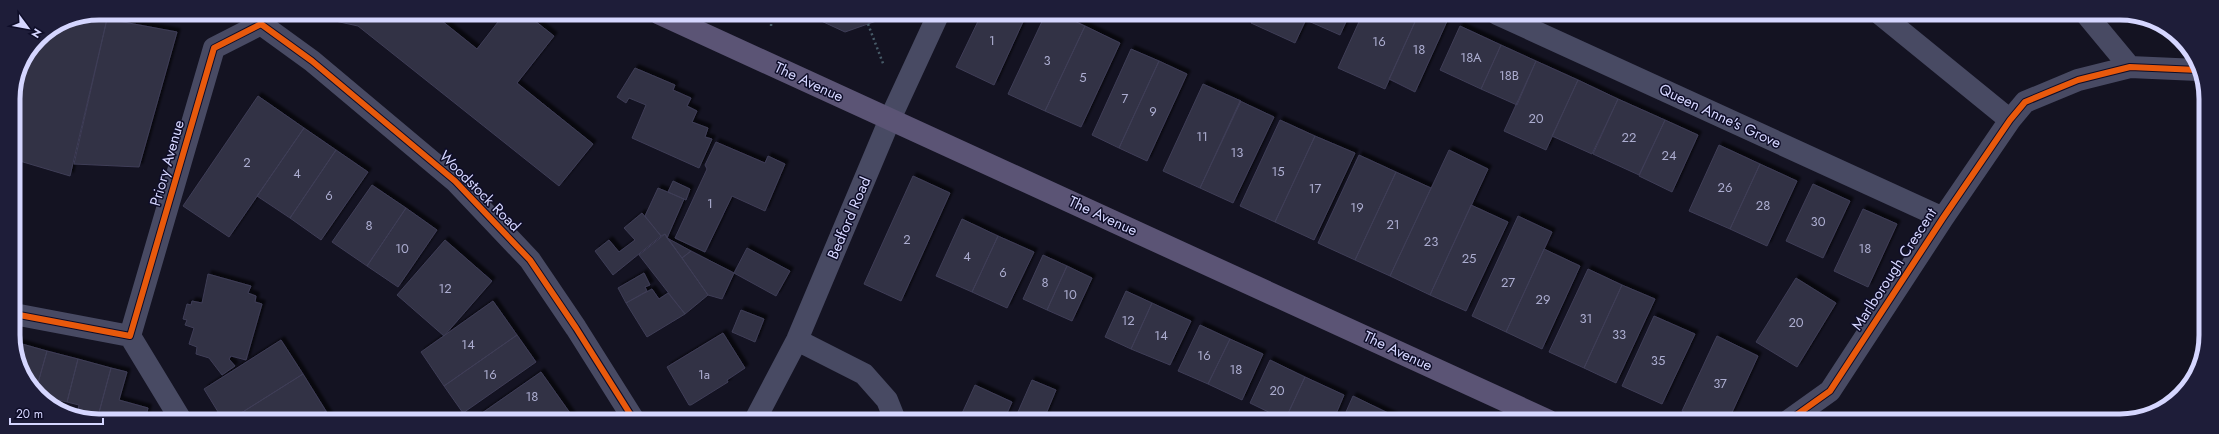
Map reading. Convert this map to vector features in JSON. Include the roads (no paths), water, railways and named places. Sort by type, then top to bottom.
[{"type":"main road","name":"The Avenue","points":[[673,20],[1534,414]]},
{"type":"street","name":"Bedford Road","points":[[758,414],[797,340],[890,119],[936,20]]},
{"type":"street","name":"Queen Anne's Grove","points":[[1511,20],[1943,218]]},
{"type":"street","points":[[1887,20],[2010,120]]},
{"type":"street","points":[[2091,20],[2130,67]]},
{"type":"street","name":"Priory Avenue","points":[[130,336],[214,48],[262,24]]},
{"type":"street","name":"Woodstock Road","points":[[262,24],[312,61],[455,181],[514,243],[530,260],[576,328],[630,414]]},
{"type":"street","name":"Marlborough Crescent","points":[[1798,414],[1830,391],[1943,218],[2010,120],[2025,102],[2078,80],[2130,67],[2194,70]]},
{"type":"street","points":[[20,315],[130,336],[177,414]]},
{"type":"street","points":[[797,340],[864,374],[887,400],[893,414]]}]
